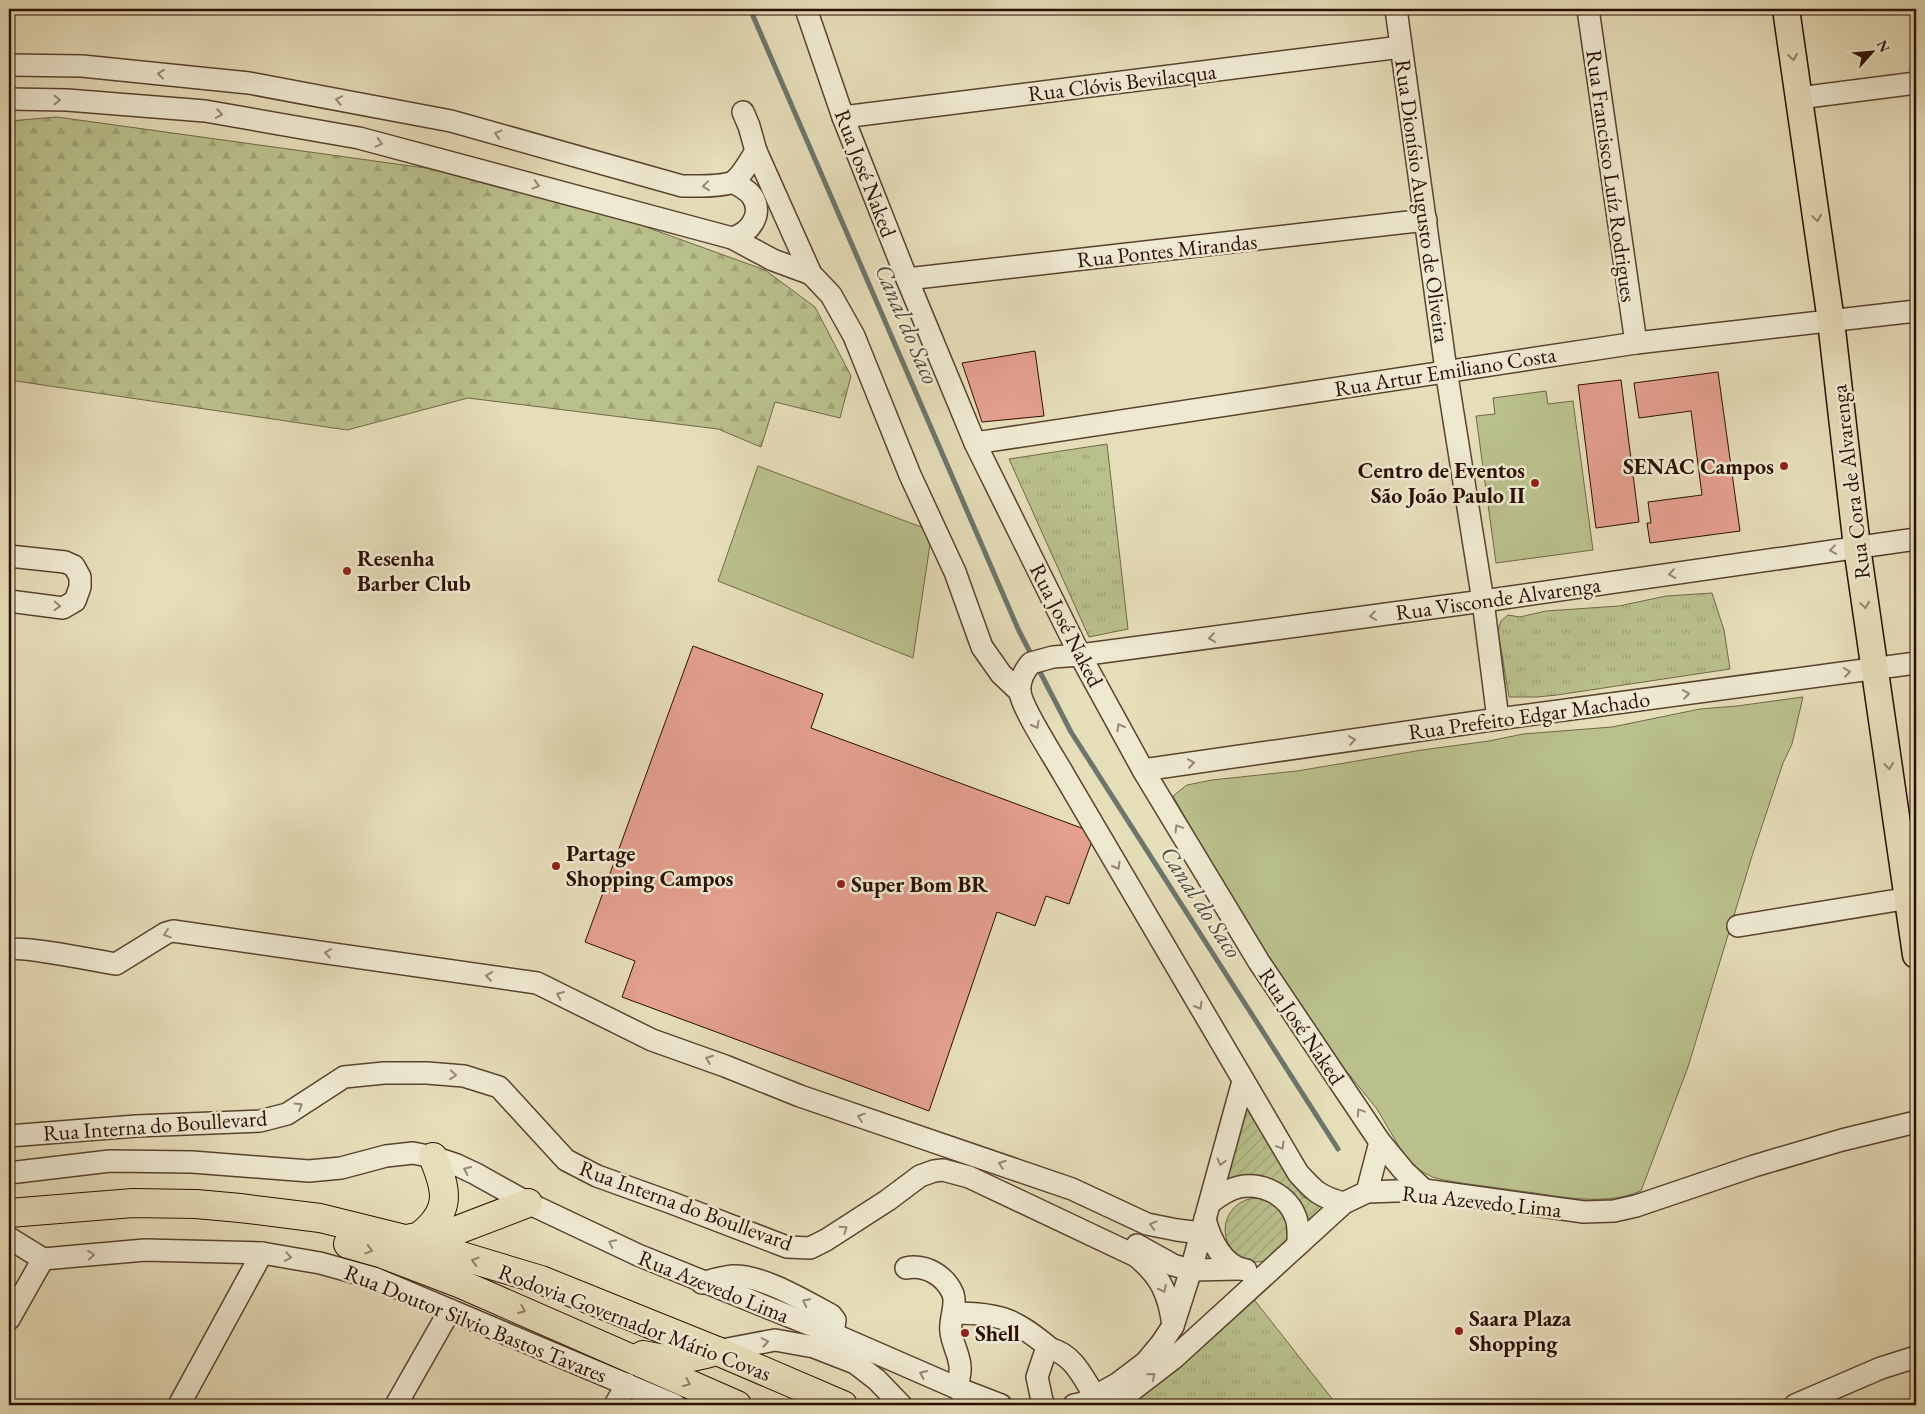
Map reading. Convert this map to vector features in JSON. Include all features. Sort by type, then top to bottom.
[{"type":"highway","points":[[413,1237],[434,1225],[441,1210],[444,1195],[442,1180],[432,1157]]},
{"type":"highway","points":[[413,1237],[455,1232],[528,1202]]},
{"type":"highway","name":"Rodovia Governador Mário Covas","points":[[9,1213],[133,1203],[196,1204],[320,1218],[413,1237],[541,1280],[717,1351],[843,1405]]},
{"type":"highway","name":"Rodovia Governador Mário Covas","points":[[9,1226],[163,1219],[240,1224],[317,1235],[380,1253],[462,1284],[737,1405]]},
{"type":"highway","points":[[552,1323],[581,1329],[643,1355],[663,1359],[686,1359],[717,1351]]},
{"type":"main road","name":"Rua Cora de Alvarenga","points":[[1786,9],[1831,321],[1857,547],[1912,897],[1916,955]]},
{"type":"street","name":"Rua José Naked","points":[[806,9],[843,117],[907,279],[976,443],[1080,656],[1143,770],[1259,962],[1380,1142],[1404,1171],[1424,1190]]},
{"type":"street","name":"Rua Dionísio Augusto de Oliveira","points":[[1396,9],[1446,370],[1483,601],[1498,719]]},
{"type":"street","name":"Rua Francisco Luíz Rodrigues","points":[[1588,9],[1636,343]]},
{"type":"street","name":"Rua Clóvis Bevilacqua","points":[[843,117],[1401,47]]},
{"type":"street","points":[[9,65],[82,66],[249,83],[451,121],[682,186],[703,187],[733,182],[747,166],[756,151]]},
{"type":"street","points":[[1799,98],[1916,83]]},
{"type":"street","points":[[9,99],[66,100],[205,111],[359,138],[732,238],[773,260],[811,274]]},
{"type":"street","points":[[743,112],[756,151],[811,274],[831,295],[854,336],[910,475],[955,572],[982,647],[1001,674],[1020,692],[1028,712],[1298,1173],[1315,1192],[1344,1203]]},
{"type":"street","points":[[732,238],[740,236],[748,230],[754,223],[756,214],[756,205],[752,197],[746,190],[733,182]]},
{"type":"street","name":"Rua Pontes Mirandas","points":[[907,279],[1426,220]]},
{"type":"street","name":"Rua Artur Emiliano Costa","points":[[976,443],[1446,370],[1636,343],[1916,311]]},
{"type":"street","name":"Rua Visconde Alvarenga","points":[[1031,663],[1053,656],[1080,656],[1916,539]]},
{"type":"street","points":[[9,556],[65,562],[74,566],[80,577],[80,587],[75,601],[63,608],[9,601]]},
{"type":"street","points":[[988,657],[1031,663],[1022,677],[1020,692]]},
{"type":"street","name":"Rua Prefeito Edgar Machado","points":[[1143,770],[1498,719],[1916,663]]},
{"type":"street","points":[[1738,926],[1912,897]]},
{"type":"street","points":[[10,948],[116,964],[166,933],[173,931],[537,983],[652,1040],[726,1066],[800,1096],[1072,1189],[1147,1224],[1177,1230],[1206,1218],[1223,1194],[1238,1187],[1254,1186],[1270,1190],[1282,1197],[1296,1217],[1298,1245]]},
{"type":"street","name":"Rua Interna do Boullevard","points":[[9,1136],[136,1126],[260,1121],[287,1114],[344,1077],[384,1073],[427,1073],[464,1076],[500,1087],[566,1160],[597,1176],[787,1247],[810,1248],[826,1240],[888,1200],[920,1176],[943,1170],[969,1177],[1136,1256],[1145,1264],[1164,1289],[1170,1304],[1173,1326]]},
{"type":"street","name":"Rua Azevedo Lima","points":[[1104,1401],[1117,1384],[1146,1362],[1173,1326],[1192,1270],[1243,1081]]},
{"type":"street","name":"Rua Azevedo Lima","points":[[1074,1405],[1104,1401],[1174,1358],[1344,1203],[1367,1192],[1424,1190],[1584,1212],[1614,1211],[1636,1206],[1754,1166],[1916,1122]]},
{"type":"street","points":[[1367,1192],[1380,1142]]},
{"type":"street","points":[[9,1173],[110,1160],[192,1162],[309,1171],[340,1168],[386,1156],[413,1154],[432,1157]]},
{"type":"street","name":"Rua Azevedo Lima","points":[[432,1157],[457,1165],[528,1202],[638,1255],[702,1283],[833,1334],[1000,1405]]},
{"type":"street","points":[[920,1176],[930,1164],[940,1162],[955,1164],[1056,1202],[1173,1266],[1192,1270],[1272,1269]]},
{"type":"street","points":[[1206,1218],[1213,1244],[1225,1258],[1240,1269]]},
{"type":"street","points":[[9,1238],[42,1259],[9,1320]]},
{"type":"street","name":"Rua Doutor Silvio Bastos Tavares","points":[[42,1259],[145,1250],[262,1253],[320,1263],[374,1278],[675,1405]]},
{"type":"street","points":[[179,1405],[262,1253]]},
{"type":"street","points":[[906,1268],[917,1266],[938,1274],[953,1294],[954,1313],[951,1334],[960,1367],[957,1388],[975,1405]]},
{"type":"street","points":[[396,1405],[450,1310]]},
{"type":"street","points":[[954,1313],[998,1316],[1025,1328],[1051,1349],[1062,1352],[1075,1364],[1104,1401]]},
{"type":"street","name":"Rua Azevedo Lima","points":[[717,1351],[774,1340],[814,1347],[855,1363],[877,1380],[901,1405]]},
{"type":"street","points":[[1042,1405],[1036,1377],[1045,1353],[1051,1349]]},
{"type":"street","points":[[1795,1405],[1881,1368],[1916,1358]]},
{"type":"street","points":[[615,1405],[627,1384]]},
{"type":"green space","points":[[57,117],[519,181],[765,270],[815,307],[851,376],[840,418],[775,402],[761,447],[718,429],[468,398],[347,430],[9,380],[9,121]]},
{"type":"green space","name":"Centro de Eventos São João Paulo II","points":[[1546,391],[1548,404],[1573,401],[1593,550],[1496,563],[1476,416],[1495,414],[1493,398]]},
{"type":"green space","points":[[1107,444],[1128,629],[1089,637],[1009,459]]},
{"type":"green space","points":[[758,466],[932,531],[913,658],[718,581]]},
{"type":"green space","points":[[1712,593],[1724,630],[1730,669],[1557,695],[1509,697],[1498,631],[1501,621],[1508,615],[1520,617],[1546,611],[1619,606],[1666,596]]},
{"type":"green space","points":[[1803,697],[1792,744],[1783,763],[1752,856],[1688,1067],[1641,1191],[1626,1196],[1581,1199],[1444,1180],[1432,1177],[1418,1169],[1404,1155],[1377,1109],[1343,1067],[1238,911],[1173,796],[1187,785],[1212,780],[1297,771],[1523,734],[1612,727],[1700,709]]},
{"type":"green space","points":[[1244,1102],[1302,1196],[1327,1210],[1307,1227],[1278,1184],[1259,1176],[1222,1183]]},
{"type":"green space","points":[[1257,1198],[1269,1201],[1280,1207],[1286,1218],[1289,1230],[1286,1242],[1280,1253],[1269,1259],[1257,1262],[1245,1259],[1234,1253],[1228,1242],[1225,1230],[1228,1218],[1234,1207],[1245,1201]]},
{"type":"green space","points":[[1252,1297],[1337,1405],[1131,1405],[1184,1361]]},
{"type":"building","points":[[1035,351],[1044,416],[982,422],[962,363]]},
{"type":"building","points":[[1718,372],[1740,531],[1650,543],[1647,523],[1651,523],[1648,502],[1702,495],[1691,411],[1639,418],[1634,383]]},
{"type":"building","points":[[1621,380],[1639,522],[1596,528],[1578,385]]},
{"type":"building","name":"Super Bom BR","points":[[693,646],[823,694],[811,728],[1095,833],[1069,904],[1046,896],[1035,926],[997,912],[929,1111],[622,997],[635,961],[585,942]]},
{"type":"waterway","name":"Canal do Saco","points":[[750,9],[1019,631],[1031,654]]},
{"type":"waterway","name":"Canal do Saco","points":[[1040,672],[1071,732],[1338,1149]]},
{"type":"place","name":"SENAC Campos","points":[[1784,466]]},
{"type":"place","name":"Centro de Eventos São João Paulo II","points":[[1535,483]]},
{"type":"place","name":"Resenha Barber Club","points":[[347,571]]},
{"type":"place","name":"Partage Shopping Campos","points":[[556,866]]},
{"type":"place","name":"Super Bom BR","points":[[841,884]]},
{"type":"place","name":"Saara Plaza Shopping","points":[[1459,1331]]},
{"type":"place","name":"Shell","points":[[965,1333]]}]
